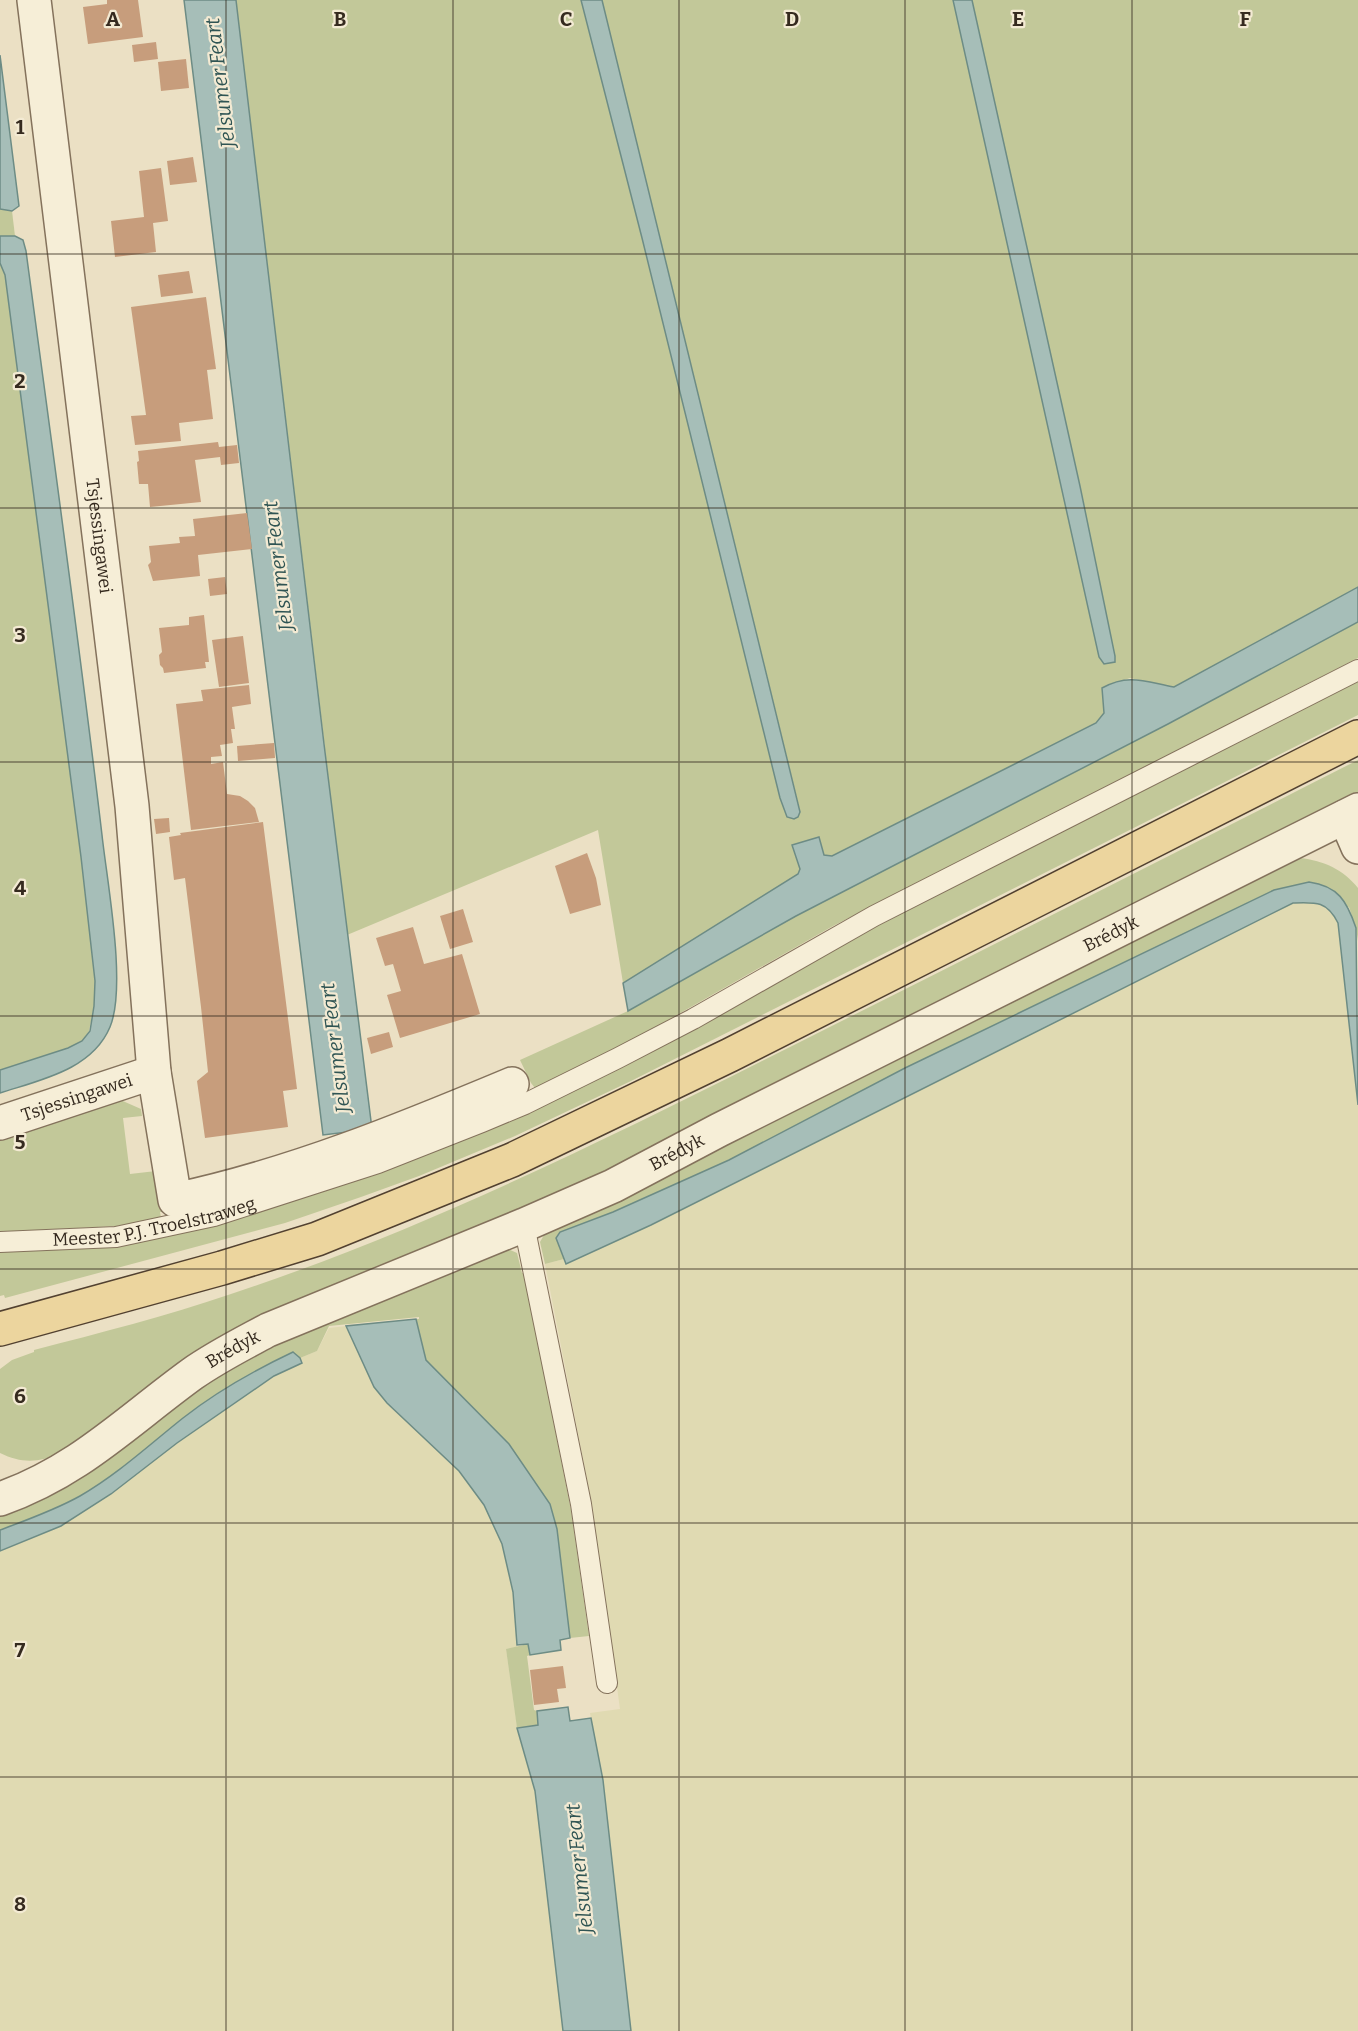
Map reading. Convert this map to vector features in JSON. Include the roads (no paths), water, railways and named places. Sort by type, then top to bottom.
[{"type":"main road","points":[[0,1329],[222,1268],[317,1239],[512,1160],[730,1055],[1358,737]]},
{"type":"street","name":"Tsjessingawei","points":[[34,0],[132,806],[154,1072],[175,1200],[245,1184],[393,1134],[512,1084]]},
{"type":"street","points":[[1351,813],[1358,847]]},
{"type":"street","name":"Brédyk","points":[[0,1499],[52,1477],[91,1453],[193,1374],[268,1330],[613,1186],[719,1130],[1351,813]]},
{"type":"street","name":"Tsjessingawei","points":[[0,1123],[154,1072]]},
{"type":"lane","name":"Meester P.J. Troelstraweg","points":[[0,1242],[116,1236],[214,1216],[378,1163],[525,1104],[693,1019],[874,916],[1358,670]]},
{"type":"lane","points":[[524,1225],[580,1504],[607,1683]]},
{"type":"water","name":"Jelsumer Feart","points":[[184,0],[236,0],[372,1129],[323,1135]]},
{"type":"water","points":[[581,0],[602,0],[800,812],[794,819],[787,817],[780,798]]},
{"type":"water","points":[[953,0],[972,0],[1080,486],[1115,662],[1104,664],[1099,657]]},
{"type":"water","points":[[0,55],[19,206],[12,211],[0,209]]},
{"type":"water","points":[[0,236],[15,236],[23,240],[26,251],[111,906],[117,986],[115,1009],[110,1027],[102,1042],[91,1054],[48,1078],[0,1093],[0,1070],[68,1048],[82,1041],[90,1031],[95,981],[5,275],[0,263]]},
{"type":"water","points":[[1358,587],[1358,622],[1168,724],[796,916],[628,1011],[623,983],[798,874],[800,869],[792,845],[819,837],[824,855],[832,856],[1096,723],[1104,713],[1102,688],[1112,683],[1129,680],[1174,687]]},
{"type":"water","points":[[1309,882],[1327,887],[1340,896],[1356,928],[1358,1105],[1338,923],[1330,910],[1320,904],[1293,903],[651,1225],[566,1264],[556,1238],[560,1232],[613,1212],[729,1160],[905,1068],[1274,890]]},
{"type":"water","points":[[416,1319],[426,1360],[509,1444],[550,1504],[557,1529],[570,1638],[560,1640],[561,1650],[530,1655],[528,1644],[517,1645],[513,1592],[502,1544],[484,1505],[459,1471],[387,1403],[374,1387],[346,1326]]},
{"type":"water","points":[[293,1352],[302,1363],[274,1376],[177,1443],[111,1494],[61,1526],[0,1551],[0,1530],[80,1496],[120,1469],[222,1390]]},
{"type":"water","name":"Jelsumer Feart","points":[[568,1707],[570,1721],[591,1718],[603,1780],[631,2031],[563,2031],[535,1791],[517,1728],[538,1725],[537,1711]]}]
